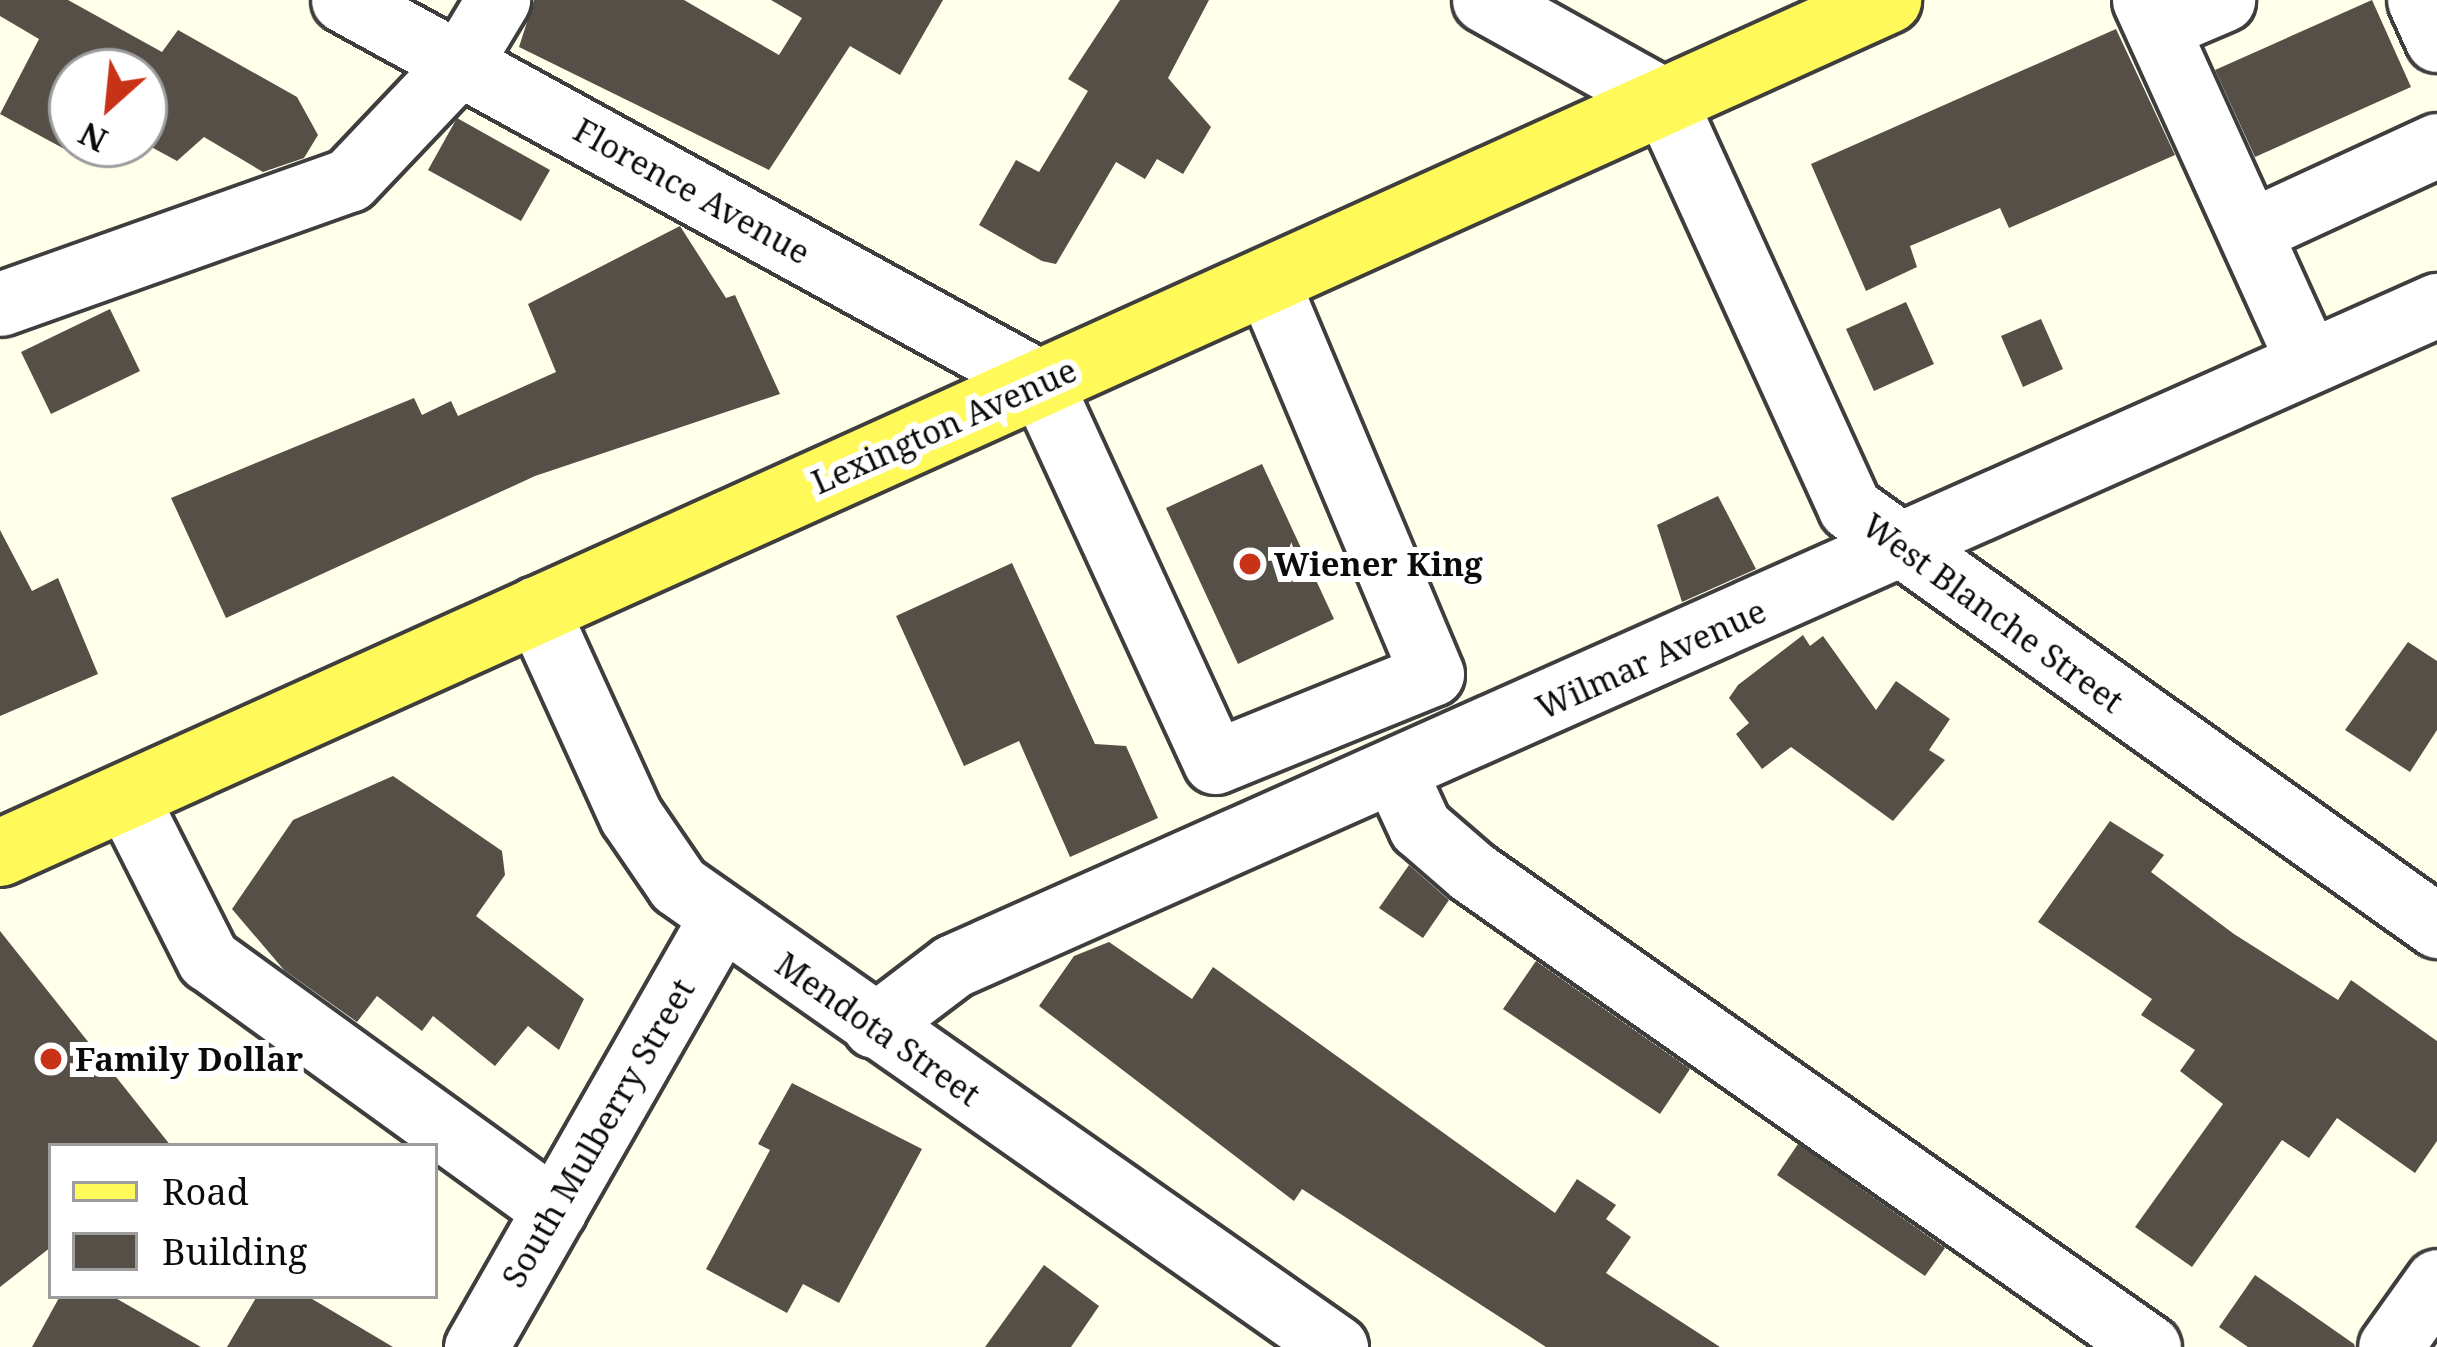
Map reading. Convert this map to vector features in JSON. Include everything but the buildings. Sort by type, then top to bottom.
[{"type":"main road","name":"Lexington Avenue","points":[[0,854],[1888,0]]},
{"type":"street","name":"Florence Avenue","points":[[344,0],[1040,382]]},
{"type":"street","points":[[0,304],[349,180],[460,63],[498,0]]},
{"type":"street","points":[[1484,0],[1664,100]]},
{"type":"street","points":[[2223,0],[2151,14],[2308,362]]},
{"type":"street","points":[[2419,0],[2437,40]]},
{"type":"street","name":"West Blanche Street","points":[[1664,100],[1850,508],[1895,550],[2437,926]]},
{"type":"street","points":[[2251,231],[2437,145]]},
{"type":"street","points":[[1040,382],[1215,762],[1432,674],[1268,283]]},
{"type":"street","name":"Wilmar Avenue","points":[[874,1026],[953,966],[1395,773],[2308,362],[2429,318]]},
{"type":"street","name":"Mendota Street","points":[[536,608],[642,834],[720,920],[1336,1347]]},
{"type":"street","points":[[1395,773],[1420,827],[1472,872],[2150,1347]]},
{"type":"street","points":[[126,797],[208,959],[555,1210]]},
{"type":"street","name":"South Mulberry Street","points":[[476,1347],[720,920]]},
{"type":"street","points":[[2390,1347],[2437,1281]]},
{"type":"place","name":"Wiener King","points":[[1250,564]]},
{"type":"place","name":"Family Dollar","points":[[51,1059]]}]
